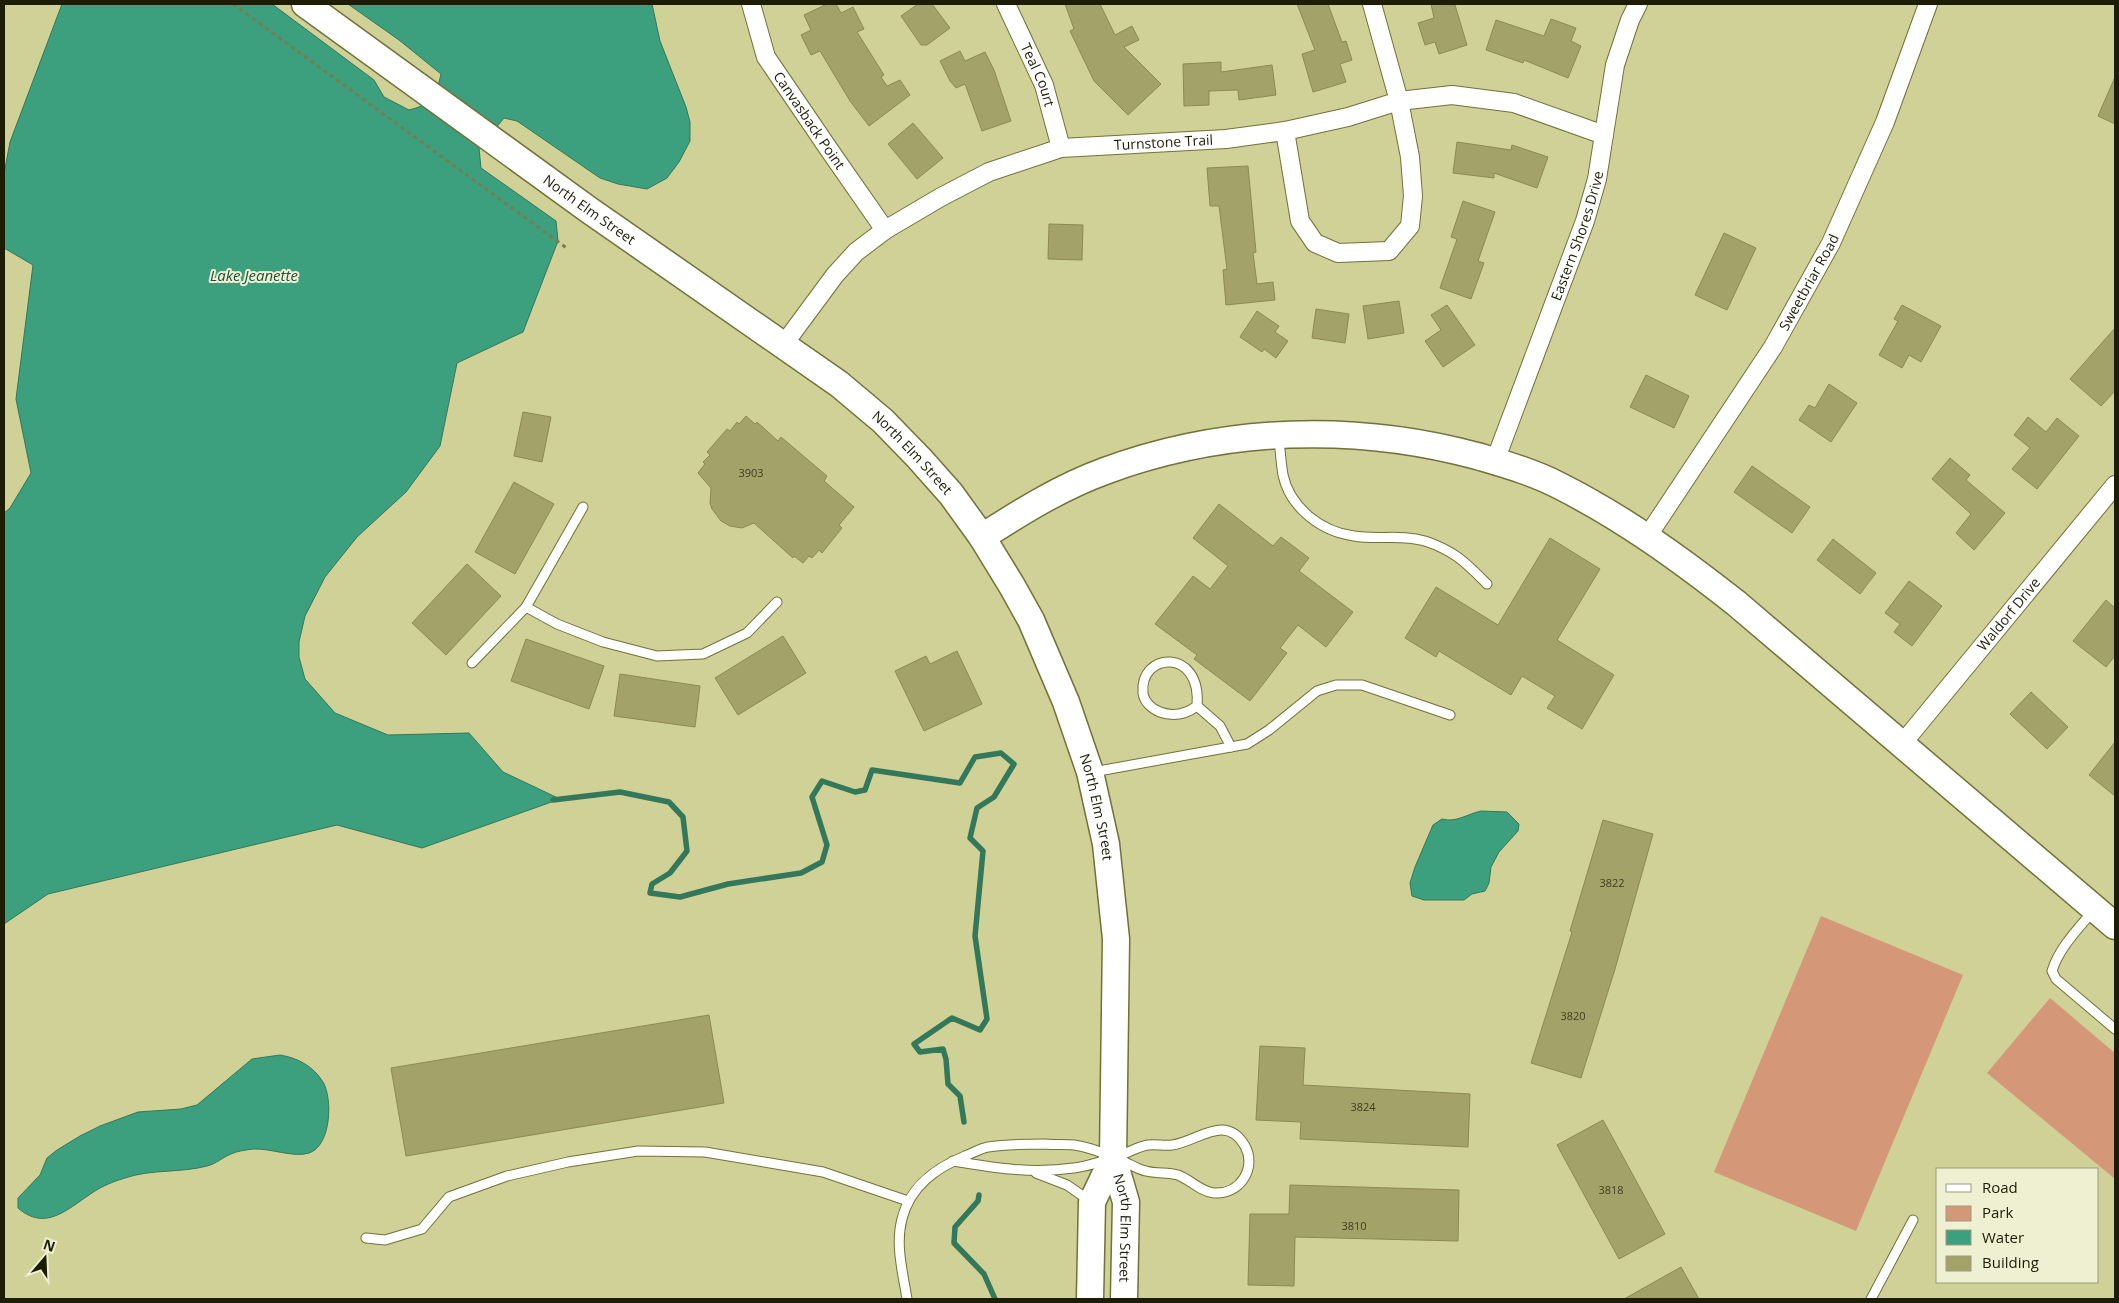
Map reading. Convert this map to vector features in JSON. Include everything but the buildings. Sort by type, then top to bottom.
[{"type":"main road","name":"North Elm Street","points":[[305,4],[589,210],[784,344],[838,384],[883,421],[926,465],[951,494],[982,537],[1012,586],[1050,662],[1090,772],[1106,844],[1116,938],[1114,1158],[1126,1202],[1124,1299]]},
{"type":"main road","points":[[982,537],[1030,506],[1067,487],[1105,471],[1148,457],[1206,444],[1278,435],[1347,435],[1402,440],[1455,450],[1495,461],[1557,484],[1598,506],[1647,537],[1736,603],[2115,926]]},
{"type":"main road","name":"North Elm Street","points":[[1090,1299],[1092,1202],[1114,1158]]},
{"type":"street","name":"Canvasback Point","points":[[751,4],[766,57],[885,230]]},
{"type":"street","name":"Teal Court","points":[[1006,4],[1044,85],[1061,148]]},
{"type":"street","points":[[1284,131],[1300,221],[1314,242],[1338,253],[1389,251],[1410,226],[1413,196],[1410,157],[1399,101],[1372,4]]},
{"type":"street","name":"Eastern Shores Drive","points":[[1495,461],[1585,221],[1597,179],[1615,65],[1630,20],[1638,4]]},
{"type":"street","name":"Sweetbriar Road","points":[[1647,537],[1773,346],[1831,243],[1885,122],[1928,4]]},
{"type":"street","name":"Turnstone Trail","points":[[784,344],[835,275],[856,252],[885,230],[940,197],[989,172],[1061,148],[1226,139],[1284,131],[1348,117],[1399,101],[1452,95],[1514,103],[1604,135]]},
{"type":"street","name":"Waldorf Drive","points":[[1902,744],[2115,485]]},
{"type":"lane","points":[[1278,435],[1284,477],[1295,502],[1319,525],[1353,536],[1392,536],[1424,541],[1459,556],[1487,584]]},
{"type":"lane","points":[[472,663],[526,607],[583,507]]},
{"type":"lane","points":[[526,607],[556,624],[603,642],[657,656],[703,654],[747,633],[778,602]]},
{"type":"lane","points":[[1197,706],[1189,712],[1181,714],[1166,715],[1156,711],[1148,704],[1144,696],[1143,686],[1151,669],[1168,661],[1179,663],[1189,670],[1194,678],[1197,690],[1197,706],[1220,726],[1231,747]]},
{"type":"lane","points":[[1090,772],[1247,744],[1269,730],[1317,691],[1336,685],[1362,686],[1450,716]]},
{"type":"lane","points":[[2095,909],[2069,941],[2055,962],[2052,971],[2056,979],[2115,1029]]},
{"type":"lane","points":[[907,1299],[899,1240],[901,1220],[908,1201],[920,1184],[936,1170],[986,1147],[1016,1144],[1074,1145],[1114,1158],[1146,1171],[1170,1173],[1180,1176],[1213,1193],[1229,1191],[1236,1187],[1247,1174],[1249,1158],[1243,1142],[1230,1132],[1222,1130],[1205,1132],[1186,1142],[1147,1145],[1114,1158],[1074,1168],[1033,1172]]},
{"type":"lane","points":[[366,1238],[385,1240],[422,1229],[449,1197],[507,1176],[568,1162],[638,1151],[705,1152],[823,1172],[908,1201]]},
{"type":"lane","points":[[953,1161],[1033,1172],[1067,1184],[1092,1202]]},
{"type":"lane","points":[[1871,1299],[1913,1220]]},
{"type":"path","points":[[233,4],[568,249]]},
{"type":"green space","points":[[1821,916],[1963,975],[1856,1231],[1714,1172]]},
{"type":"green space","points":[[2050,998],[2115,1053],[2115,1179],[1987,1073]]},
{"type":"water","name":"Lake Jeanette","points":[[62,4],[272,4],[374,80],[384,97],[409,110],[423,105],[432,98],[441,74],[399,40],[348,4],[652,4],[660,41],[690,122],[690,141],[679,162],[667,178],[647,189],[618,184],[600,178],[517,121],[504,118],[479,148],[481,168],[556,221],[558,241],[523,332],[457,363],[440,446],[406,492],[357,537],[325,577],[305,616],[299,642],[299,657],[305,679],[335,713],[388,735],[469,733],[503,772],[560,799],[422,848],[337,825],[48,894],[4,924],[4,513],[10,508],[31,473],[16,399],[33,265],[4,248],[4,174],[10,142]]},
{"type":"water","points":[[1481,811],[1507,812],[1519,824],[1518,831],[1499,852],[1491,867],[1489,883],[1485,891],[1472,894],[1464,900],[1424,900],[1412,896],[1410,883],[1433,825],[1442,819],[1457,819]]},
{"type":"water","points":[[280,1055],[293,1058],[310,1067],[323,1082],[328,1099],[328,1121],[326,1132],[316,1149],[309,1153],[289,1154],[253,1149],[233,1153],[207,1166],[135,1175],[104,1186],[62,1213],[52,1217],[30,1216],[18,1208],[18,1198],[40,1175],[47,1158],[80,1136],[100,1126],[138,1112],[181,1109],[197,1105],[252,1059]]},
{"type":"waterway","points":[[553,800],[620,792],[669,802],[683,817],[687,851],[670,873],[652,884],[650,893],[680,897],[728,884],[801,873],[822,862],[827,845],[812,797],[822,781],[855,792],[865,790],[872,770],[960,783],[975,757],[1001,753],[1014,764],[994,797],[977,808],[970,838],[983,851],[975,936],[987,1019],[980,1030],[952,1018],[914,1044],[920,1052],[943,1049],[946,1059],[948,1084],[960,1096],[964,1122]]},
{"type":"waterway","points":[[979,1195],[978,1201],[955,1227],[954,1243],[984,1274],[995,1299]]}]
